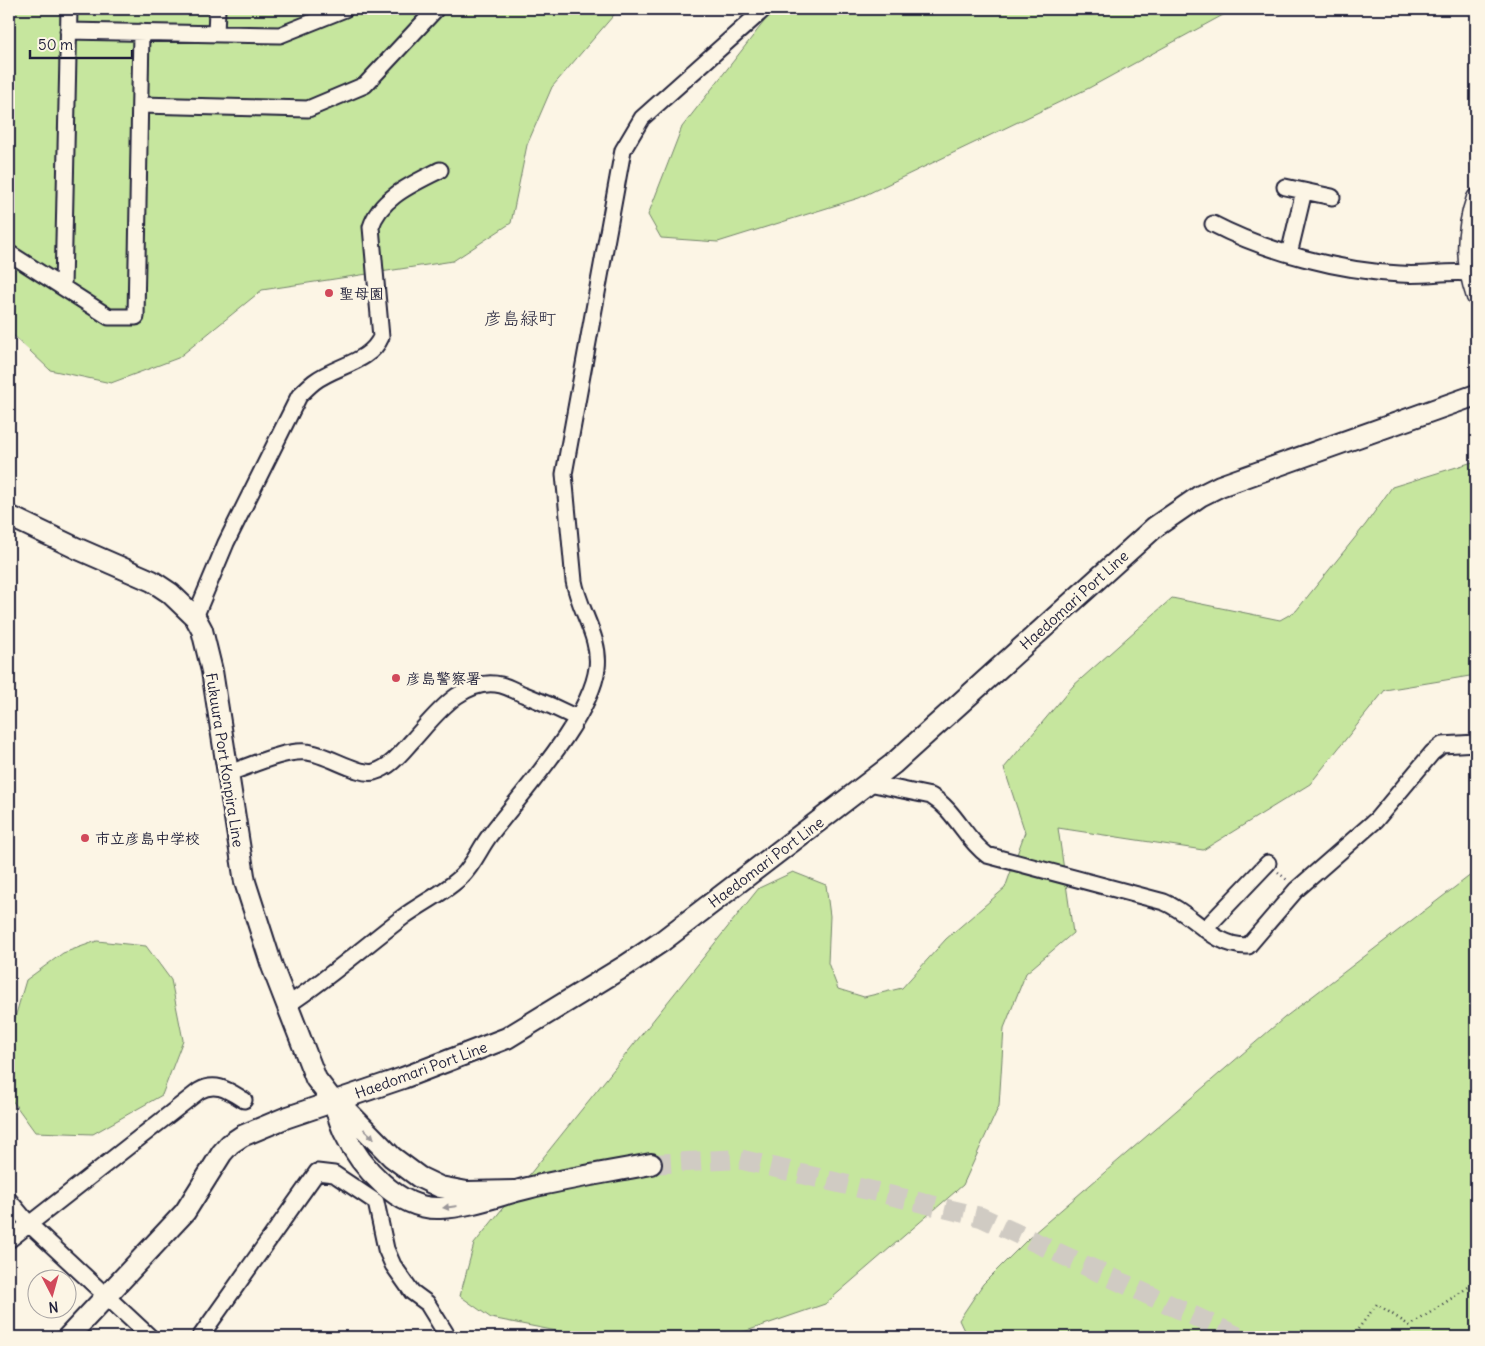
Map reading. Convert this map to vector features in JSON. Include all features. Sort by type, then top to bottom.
[{"type":"main road","name":"Haedomari Port Line","points":[[68,1337],[185,1212],[230,1144],[256,1129],[403,1078],[491,1045],[524,1030],[661,942],[868,783],[932,730],[1155,527],[1200,496],[1220,486],[1476,395]]},
{"type":"main road","name":"Fukuura Port Konpira Line","points":[[9,516],[152,581],[170,593],[195,617],[208,650],[230,773],[245,882],[272,966],[289,1004],[307,1060],[316,1079],[333,1101],[348,1112],[392,1157],[432,1184],[467,1192],[514,1191]]},
{"type":"main road","name":"Fukuura Port Konpira Line","points":[[333,1101],[344,1132],[384,1186],[405,1201],[420,1206],[437,1209],[456,1207],[559,1181],[651,1164]]},
{"type":"street","points":[[63,287],[69,9]]},
{"type":"street","points":[[216,34],[217,9]]},
{"type":"street","points":[[68,31],[280,35],[345,9]]},
{"type":"street","points":[[140,105],[308,109],[365,84],[436,9]]},
{"type":"street","points":[[289,1004],[308,992],[405,916],[462,877],[474,862],[488,837],[542,768],[577,718],[591,692],[598,659],[593,637],[577,596],[574,581],[564,474],[622,150],[642,118],[764,9]]},
{"type":"street","points":[[9,253],[109,317],[136,317],[141,32]]},
{"type":"street","points":[[195,617],[226,543],[300,396],[314,381],[368,355],[377,346],[382,337],[371,227],[374,218],[402,190],[440,170]]},
{"type":"street","points":[[1285,186],[1332,197]]},
{"type":"street","points":[[1289,254],[1304,191]]},
{"type":"street","points":[[1476,198],[1466,236],[1469,273],[1476,297]]},
{"type":"street","points":[[1213,224],[1267,249],[1376,272],[1401,274],[1469,273]]},
{"type":"street","points":[[230,773],[304,751],[316,753],[372,772],[389,765],[455,697],[476,686],[487,684],[507,686],[525,695],[545,701],[577,718]]},
{"type":"street","points":[[868,783],[931,796],[947,807],[970,840],[987,855],[1164,902],[1180,908],[1220,941],[1231,945],[1248,946],[1297,889],[1376,820],[1432,753],[1442,745],[1476,743]]},
{"type":"street","points":[[1205,929],[1268,863]]},
{"type":"street","points":[[9,1240],[182,1103],[204,1088],[220,1087],[244,1100]]},
{"type":"street","points":[[200,1337],[317,1172],[334,1174],[376,1202],[386,1249],[392,1265],[412,1292],[426,1302],[448,1337]]},
{"type":"street","points":[[9,1200],[29,1224],[150,1337]]},
{"type":"path","points":[[1268,863],[1297,889]]},
{"type":"path","points":[[1352,1337],[1377,1304],[1410,1326],[1476,1282]]},
{"type":"green space","points":[[9,9],[111,9],[124,12],[197,11],[199,9],[619,9],[552,87],[527,145],[511,223],[453,261],[262,290],[178,358],[111,383],[50,370],[9,331]]},
{"type":"green space","points":[[774,9],[1234,9],[1089,88],[859,198],[718,242],[661,238],[648,215],[682,127]]},
{"type":"green space","points":[[1476,461],[1476,675],[1385,690],[1310,784],[1203,850],[1058,828],[1073,933],[1026,973],[1004,1028],[999,1106],[963,1185],[825,1304],[729,1337],[587,1337],[491,1318],[460,1296],[474,1244],[759,888],[793,872],[826,885],[830,916],[828,963],[838,989],[864,997],[902,988],[946,939],[1005,888],[1025,832],[1004,768],[1073,686],[1172,598],[1280,620],[1296,611],[1366,524],[1392,487]]},
{"type":"green space","points":[[1476,871],[1476,1337],[967,1337],[959,1320],[983,1284],[1033,1234],[1284,1018]]},
{"type":"green space","points":[[97,941],[146,946],[171,980],[183,1040],[162,1095],[93,1134],[35,1132],[9,1096],[9,1038],[26,980],[63,953]]},
{"type":"tunnel","points":[[651,1164],[739,1159],[981,1217],[1239,1337]]},
{"type":"place","name":"聖母園","points":[[329,293]]},
{"type":"place","name":"彦島警察署","points":[[396,678]]},
{"type":"place","name":"市立彦島中学校","points":[[85,838]]},
{"type":"district","name":"彦島緑町","points":[[520,318]]}]
